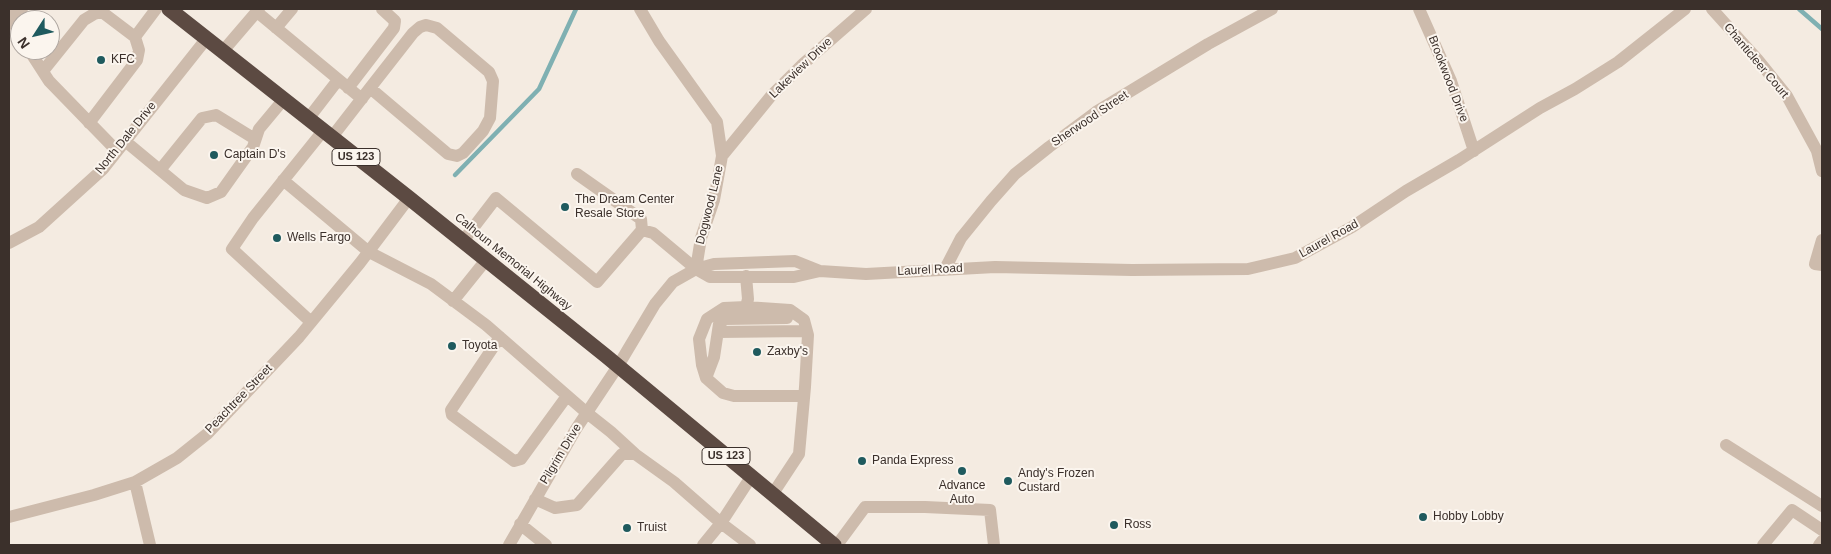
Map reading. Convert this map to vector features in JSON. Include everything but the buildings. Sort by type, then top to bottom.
[{"type":"highway","name":"Calhoun Memorial Highway","points":[[169,9],[463,241],[835,545]]},
{"type":"street","points":[[9,17],[22,9]]},
{"type":"street","points":[[135,37],[156,9]]},
{"type":"street","points":[[276,28],[292,9]]},
{"type":"street","points":[[348,88],[394,28],[395,21],[382,9]]},
{"type":"street","name":"Dogwood Lane","points":[[640,9],[659,40],[717,122],[722,156],[714,200],[701,238],[696,269]]},
{"type":"street","name":"Lakeview Drive","points":[[722,156],[771,96],[803,64],[866,9]]},
{"type":"street","name":"Sherwood Street","points":[[945,269],[961,238],[1015,174],[1096,112],[1208,44],[1272,9]]},
{"type":"street","name":"Brookwood Drive","points":[[1418,9],[1451,81],[1474,151]]},
{"type":"street","name":"Laurel Road","points":[[696,269],[710,277],[794,277],[820,271],[866,274],[995,267],[1132,270],[1248,269],[1294,258],[1352,227],[1406,191],[1618,62],[1685,9]]},
{"type":"street","name":"Chanticleer Court","points":[[1712,9],[1758,60],[1786,96],[1817,151],[1822,171]]},
{"type":"street","points":[[43,71],[84,20],[103,10],[135,37],[139,50],[137,60],[89,123]]},
{"type":"street","points":[[223,51],[258,10],[276,28],[362,99]]},
{"type":"street","points":[[311,322],[232,249],[253,218],[284,180],[362,99],[370,88],[413,33],[420,27],[426,25],[433,26],[489,72],[493,81],[490,118],[483,131],[463,153],[457,156],[448,154],[370,88]]},
{"type":"street","name":"North Dale Drive","points":[[9,243],[40,227],[103,169],[207,38]]},
{"type":"street","points":[[36,60],[49,81],[116,151]]},
{"type":"street","points":[[308,119],[338,80]]},
{"type":"street","points":[[125,141],[184,190],[208,198],[222,192],[253,147],[259,129],[284,99]]},
{"type":"street","points":[[160,170],[202,118],[216,115],[255,139]]},
{"type":"street","points":[[463,241],[496,198],[597,282],[642,230],[641,219],[577,174]]},
{"type":"street","points":[[284,180],[368,252],[431,284],[453,301],[500,338],[635,454],[674,482],[721,523],[750,545]]},
{"type":"street","name":"Peachtree Street","points":[[9,517],[94,495],[135,482],[176,458],[206,434],[311,322],[409,198]]},
{"type":"street","points":[[618,366],[655,304],[673,282],[696,269],[653,234],[642,230]]},
{"type":"street","points":[[1822,240],[1815,264],[1822,264]]},
{"type":"street","points":[[453,301],[486,260]]},
{"type":"street","name":"Laurel Road","points":[[696,269],[714,264],[795,261],[820,271]]},
{"type":"street","points":[[746,276],[748,299],[746,307]]},
{"type":"street","points":[[772,495],[799,454],[804,391],[808,335],[805,326],[790,310],[746,307],[724,308],[707,319],[699,339],[702,365],[706,378],[723,393],[734,396],[804,391]]},
{"type":"street","points":[[706,378],[714,356],[718,332],[805,326]]},
{"type":"street","points":[[500,338],[451,410],[452,415],[514,461],[521,459],[567,396]]},
{"type":"street","name":"Pilgrim Drive","points":[[509,545],[586,413],[618,366]]},
{"type":"street","points":[[1726,445],[1822,506]]},
{"type":"street","points":[[535,499],[555,508],[577,505],[622,454],[635,454]]},
{"type":"street","points":[[703,545],[721,523],[751,477]]},
{"type":"street","points":[[135,482],[150,545]]},
{"type":"street","points":[[835,545],[865,507],[990,510],[994,545]]},
{"type":"street","points":[[1763,545],[1792,510],[1822,530]]},
{"type":"street","points":[[520,524],[546,545]]},
{"type":"street","points":[[1819,545],[1822,541]]},
{"type":"waterway","points":[[455,175],[539,89],[576,9]]},
{"type":"waterway","points":[[1799,9],[1822,29]]},
{"type":"place","name":"KFC","points":[[101,60]]},
{"type":"place","name":"Captain D's","points":[[214,155]]},
{"type":"place","name":"The Dream Center Resale Store","points":[[565,207]]},
{"type":"place","name":"Wells Fargo","points":[[277,238]]},
{"type":"place","name":"Toyota","points":[[452,346]]},
{"type":"place","name":"Zaxby's","points":[[757,352]]},
{"type":"place","name":"Panda Express","points":[[862,461]]},
{"type":"place","name":"Advance Auto","points":[[962,471]]},
{"type":"place","name":"Andy's Frozen Custard","points":[[1008,481]]},
{"type":"place","name":"Hobby Lobby","points":[[1423,517]]},
{"type":"place","name":"Ross","points":[[1114,525]]},
{"type":"place","name":"Truist","points":[[627,528]]}]
